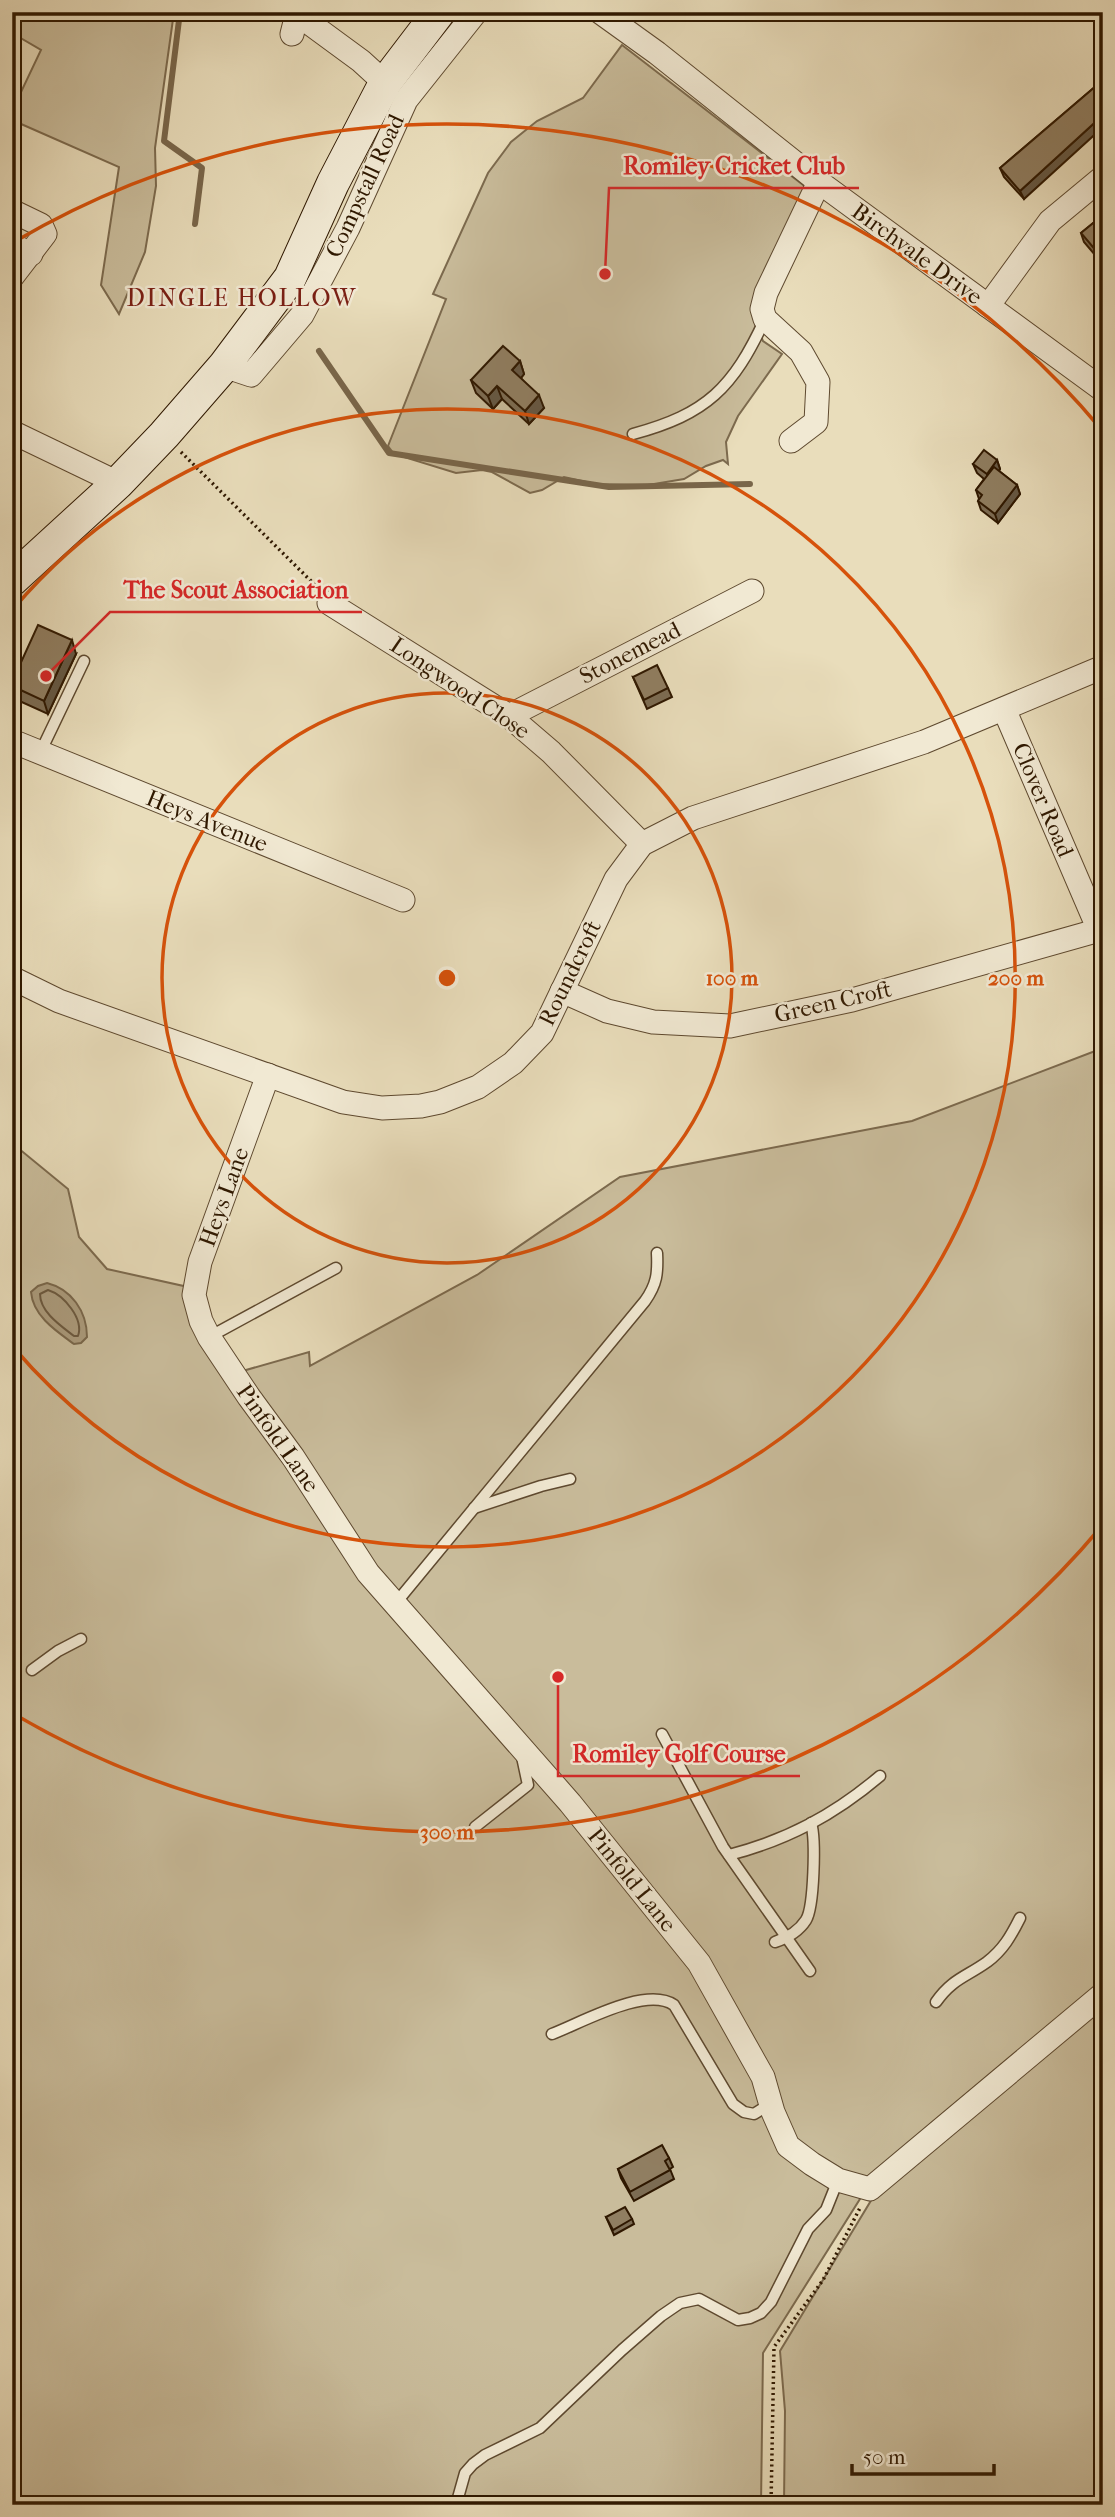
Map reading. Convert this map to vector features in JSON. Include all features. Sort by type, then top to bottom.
[{"type":"main road","name":"Compstall Road","points":[[12,580],[118,483],[224,366],[290,278],[333,183],[385,83],[439,12]]},
{"type":"street","name":"Compstall Road","points":[[224,366],[251,374],[302,315],[348,228],[406,100],[477,12]]},
{"type":"street","name":"Birchvale Drive","points":[[600,12],[657,53],[819,182],[1103,390]]},
{"type":"street","points":[[295,20],[361,61],[385,83]]},
{"type":"street","points":[[988,306],[1050,222],[1103,177]]},
{"type":"street","points":[[791,441],[816,422],[818,382],[801,352],[765,319],[762,309],[766,293],[819,182]]},
{"type":"street","points":[[12,211],[41,225],[45,234],[22,249],[12,277]]},
{"type":"street","points":[[12,432],[118,483]]},
{"type":"street","name":"Stonemead","points":[[509,716],[752,591]]},
{"type":"street","name":"Longwood Close","points":[[329,603],[509,716],[551,752],[642,845]]},
{"type":"street","name":"Roundcroft","points":[[12,978],[59,1001],[343,1102],[401,1108],[440,1102],[478,1087],[513,1063],[542,1032],[616,879],[642,845],[693,818],[923,742],[1103,667]]},
{"type":"street","name":"Clover Road","points":[[1004,709],[1101,930]]},
{"type":"street","name":"Heys Avenue","points":[[12,741],[403,900]]},
{"type":"street","name":"Green Croft","points":[[562,991],[607,1010],[653,1022],[730,1026],[852,1000],[1101,930]]},
{"type":"street","name":"Heys Lane","points":[[205,1329],[194,1295],[200,1262],[268,1074]]},
{"type":"street","name":"Pinfold Lane","points":[[205,1329],[368,1573],[570,1803],[699,1963],[763,2077],[789,2146],[838,2180],[870,2189]]},
{"type":"street","points":[[870,2189],[1103,1994]]},
{"type":"lane","points":[[633,434],[660,426],[707,402],[726,385],[739,367],[765,319]]},
{"type":"lane","points":[[40,753],[83,661]]},
{"type":"lane","points":[[395,1604],[645,1301],[655,1287],[658,1277],[657,1253]]},
{"type":"lane","points":[[205,1329],[336,1268]]},
{"type":"lane","points":[[474,1508],[570,1479]]},
{"type":"lane","points":[[32,1670],[58,1651],[81,1639]]},
{"type":"lane","points":[[662,1734],[729,1855],[810,1971]]},
{"type":"lane","points":[[475,1827],[528,1785],[522,1757],[524,1751]]},
{"type":"lane","points":[[729,1855],[762,1847],[811,1823],[849,1802],[880,1776]]},
{"type":"lane","points":[[775,1942],[787,1938],[805,1922],[809,1913],[814,1858],[814,1832],[811,1823]]},
{"type":"lane","points":[[936,2002],[953,1982],[1001,1950],[1020,1918]]},
{"type":"lane","points":[[552,2034],[622,2004],[641,2000],[665,2000],[674,2005],[733,2104],[744,2112],[754,2114],[771,2104]]},
{"type":"lane","points":[[456,2505],[465,2473],[473,2464],[485,2455],[540,2428],[622,2350],[680,2303],[699,2300],[738,2319],[761,2313],[771,2302],[808,2229],[826,2210],[838,2180]]},
{"type":"path","points":[[164,435],[329,603]]},
{"type":"path","points":[[771,2505],[774,2347],[823,2280],[870,2189]]},
{"type":"shaded area","points":[[12,12],[174,12],[155,148],[156,186],[145,252],[119,314],[101,285],[119,167],[12,120],[12,111],[41,50],[12,33]]},
{"type":"shaded area","points":[[622,45],[807,188],[761,336],[763,341],[782,354],[738,416],[726,442],[728,464],[723,460],[684,479],[648,485],[596,484],[564,477],[542,490],[530,493],[492,472],[482,470],[456,473],[394,454],[388,446],[446,299],[433,294],[488,173],[511,142],[537,121],[583,98]]},
{"type":"shaded area","points":[[1103,1048],[1103,1983],[877,2172],[763,2353],[761,2505],[12,2505],[12,1143],[68,1189],[79,1237],[107,1269],[188,1287],[239,1372],[309,1352],[310,1366],[477,1275],[620,1177],[912,1121]]},
{"type":"shaded area","points":[[1103,2006],[1103,2505],[784,2505],[785,2411],[780,2351],[875,2194]]},
{"type":"water","points":[[47,1283],[63,1290],[81,1310],[87,1337],[81,1343],[74,1344],[60,1334],[46,1322],[36,1308],[31,1292]]},
{"type":"building","points":[[1103,80],[1103,115],[1020,191],[1000,168]]},
{"type":"building","points":[[1103,215],[1103,249],[1098,253],[1081,233]]},
{"type":"building","points":[[503,346],[520,361],[512,370],[539,395],[525,411],[497,386],[488,396],[471,380]]},
{"type":"building","points":[[984,450],[997,460],[987,474],[973,464]]},
{"type":"building","points":[[994,467],[1017,485],[995,514],[978,501],[982,495],[976,490]]},
{"type":"building","points":[[38,625],[72,640],[44,701],[12,686]]},
{"type":"building","points":[[657,665],[668,688],[644,700],[633,677]]},
{"type":"building","points":[[662,2145],[669,2158],[665,2161],[670,2170],[630,2192],[618,2169]]},
{"type":"building","points":[[625,2207],[632,2219],[613,2230],[606,2217]]},
{"type":"waterway","points":[[180,12],[164,141],[202,168],[195,224]]},
{"type":"waterway","points":[[319,351],[389,453],[609,487],[750,484]]},
{"type":"place","name":"Romiley Cricket Club","points":[[605,274]]},
{"type":"place","name":"The Scout Association","points":[[46,676]]},
{"type":"place","name":"Romiley Golf Course","points":[[558,1677]]},
{"type":"district","name":"DINGLE HOLLOW","points":[[242,298]]}]
